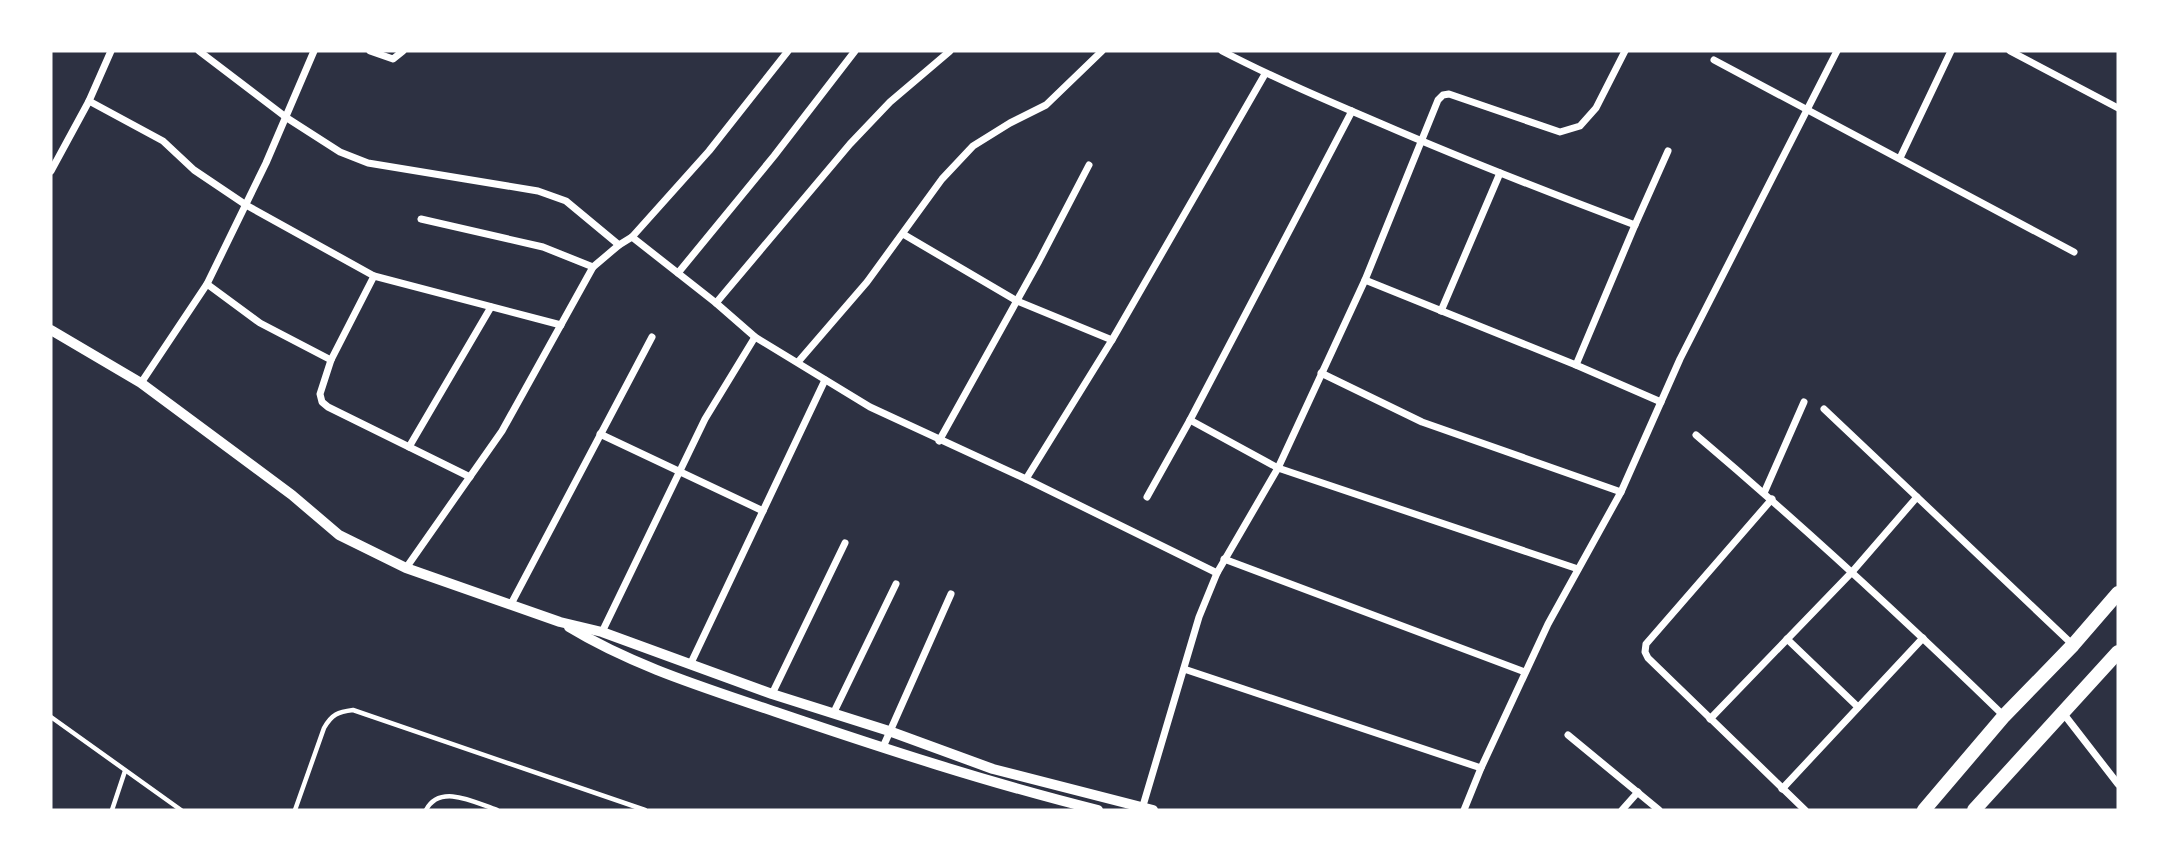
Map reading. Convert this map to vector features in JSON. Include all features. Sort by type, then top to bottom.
[{"type":"main road","points":[[1924,810],[2004,716],[2073,645],[2118,593]]},
{"type":"main road","points":[[1974,810],[2118,652]]},
{"type":"street","points":[[51,171],[89,101],[111,51]]},
{"type":"street","points":[[199,51],[287,118],[340,152],[368,163],[538,191],[566,201],[619,245]]},
{"type":"street","points":[[141,383],[207,284],[287,118],[314,51]]},
{"type":"street","points":[[370,51],[393,60],[403,51]]},
{"type":"street","points":[[406,568],[502,430],[593,267],[632,237],[709,151],[788,51]]},
{"type":"street","points":[[678,273],[774,156],[855,51]]},
{"type":"street","points":[[716,303],[850,144],[890,102],[930,71],[950,51]]},
{"type":"street","points":[[799,362],[867,282],[942,179],[973,146],[1046,105],[1102,51]]},
{"type":"street","points":[[1222,51],[1265,74],[1421,141],[1634,225]]},
{"type":"street","points":[[51,330],[141,383],[292,495],[339,536],[406,568],[560,622],[602,632],[772,694],[889,731],[993,769],[1146,809],[1199,617],[1217,573],[1278,468],[1364,280],[1438,100],[1449,94],[1560,132],[1580,126],[1596,108],[1625,51]]},
{"type":"street","points":[[1464,810],[1548,624],[1621,492],[1680,359],[1837,51]]},
{"type":"street","points":[[1900,158],[1951,51]]},
{"type":"street","points":[[2010,51],[2118,108]]},
{"type":"street","points":[[1714,60],[2074,252]]},
{"type":"street","points":[[1026,479],[1112,340],[1265,74]]},
{"type":"street","points":[[89,101],[163,141],[194,170],[246,205],[374,276],[561,325]]},
{"type":"street","points":[[1147,497],[1352,111]]},
{"type":"street","points":[[1576,365],[1668,151]]},
{"type":"street","points":[[939,441],[1089,165]]},
{"type":"street","points":[[1441,311],[1500,173]]},
{"type":"street","points":[[421,219],[543,247],[593,267]]},
{"type":"street","points":[[903,234],[1017,301],[1112,340]]},
{"type":"street","points":[[632,237],[755,337],[870,407],[1026,479],[1217,573]]},
{"type":"street","points":[[374,276],[331,360],[320,394],[322,402],[470,477]]},
{"type":"street","points":[[1364,280],[1661,402]]},
{"type":"street","points":[[207,284],[260,323],[331,360]]},
{"type":"street","points":[[409,447],[491,307]]},
{"type":"street","points":[[510,604],[652,337]]},
{"type":"street","points":[[602,632],[705,419],[755,337]]},
{"type":"street","points":[[1321,373],[1422,422],[1621,492]]},
{"type":"street","points":[[690,665],[825,380]]},
{"type":"street","points":[[1764,493],[1804,402]]},
{"type":"street","points":[[1824,409],[2073,645]]},
{"type":"street","points":[[1190,420],[1278,468],[1578,569]]},
{"type":"street","points":[[600,434],[763,511]]},
{"type":"street","points":[[1696,435],[1772,499],[2004,716]]},
{"type":"street","points":[[1710,719],[1852,572],[1917,497]]},
{"type":"street","points":[[1772,499],[1646,644],[1644,652],[1805,810]]},
{"type":"street","points":[[772,694],[845,543]]},
{"type":"street","points":[[1224,559],[1525,672]]},
{"type":"street","points":[[833,713],[896,584]]},
{"type":"street","points":[[883,747],[951,594]]},
{"type":"street","points":[[560,622],[594,642],[673,676],[1023,792],[1098,810]]},
{"type":"street","points":[[1782,789],[1923,638]]},
{"type":"street","points":[[1787,639],[1858,707]]},
{"type":"street","points":[[1184,669],[1481,768]]},
{"type":"street","points":[[2062,712],[2118,785]]},
{"type":"street","points":[[1568,735],[1659,810]]},
{"type":"street","points":[[1622,810],[1638,792]]},
{"type":"lane","points":[[295,810],[324,728],[338,712],[353,709],[627,807],[645,810]]},
{"type":"lane","points":[[51,717],[181,810]]},
{"type":"lane","points":[[112,810],[125,771]]},
{"type":"lane","points":[[426,810],[442,797],[459,796],[497,810]]}]
